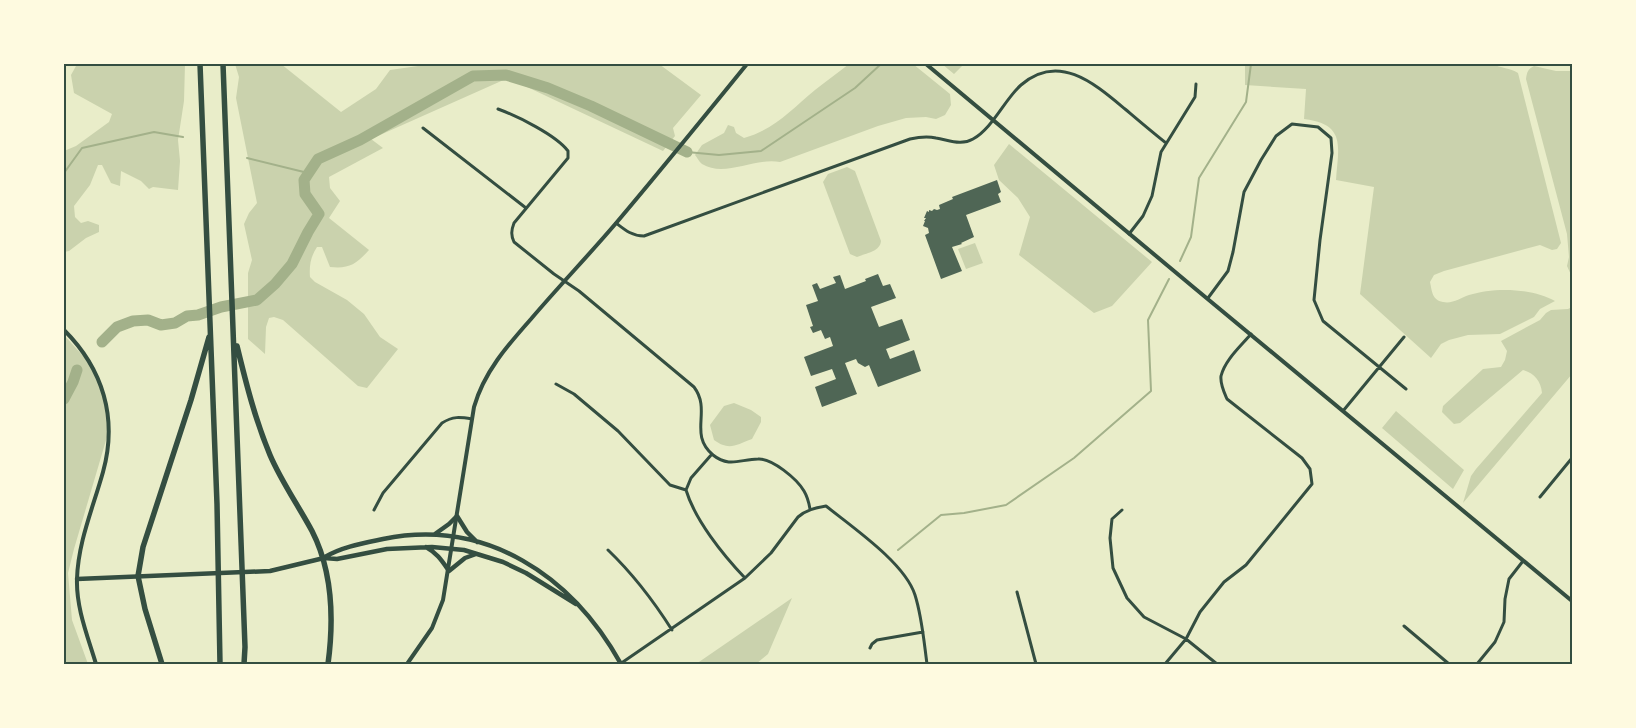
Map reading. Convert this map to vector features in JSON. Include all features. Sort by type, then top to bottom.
[{"type":"highway","points":[[200,64],[217,504],[220,664]]},
{"type":"highway","points":[[223,64],[234,334],[244,664]]},
{"type":"highway","points":[[162,664],[145,609],[138,576],[143,547],[191,400],[210,333]]},
{"type":"highway","points":[[234,334],[251,401],[270,455],[282,481],[312,531],[324,558],[331,604],[331,642],[328,664]]},
{"type":"main road","points":[[434,535],[457,516],[477,543]]},
{"type":"main road","points":[[324,558],[334,551],[378,540],[412,535],[454,537],[499,548],[534,566],[566,592],[594,622],[621,664]]},
{"type":"main road","points":[[425,547],[433,551],[449,571],[465,558],[478,553]]},
{"type":"main road","points":[[77,579],[270,571],[324,558],[337,559],[387,549],[452,548],[478,553],[503,562],[526,573],[576,604]]},
{"type":"street","points":[[407,664],[432,628],[439,613],[449,571],[472,419],[478,392],[495,362],[564,280],[616,223],[747,64]]},
{"type":"street","points":[[926,64],[1128,234],[1208,298],[1572,601]]},
{"type":"street","points":[[616,223],[630,233],[644,236],[910,139],[929,137],[952,142],[968,142],[985,130],[1020,86],[1033,76],[1048,71],[1064,71],[1082,77],[1098,86],[1166,143]]},
{"type":"street","points":[[1128,234],[1143,216],[1152,196],[1161,152],[1195,97],[1196,84]]},
{"type":"street","points":[[498,109],[510,113],[563,144],[568,151],[568,158],[514,223],[511,230],[514,242],[564,280],[694,387],[700,394],[702,402],[703,412],[700,428],[702,437],[712,454],[725,461],[732,462],[756,459],[769,461],[800,485],[807,496],[810,509]]},
{"type":"street","points":[[1208,298],[1228,271],[1244,192],[1276,136],[1292,124],[1318,127],[1331,138],[1332,153],[1314,300],[1323,321],[1406,389]]},
{"type":"street","points":[[423,128],[526,208]]},
{"type":"street","points":[[64,330],[80,347],[97,374],[105,396],[109,430],[103,472],[81,543],[77,579],[79,608],[96,664]]},
{"type":"street","points":[[1165,664],[1186,639],[1200,612],[1224,582],[1246,565],[1312,484],[1310,469],[1302,458],[1226,399],[1221,376],[1228,361],[1251,334]]},
{"type":"street","points":[[1343,411],[1404,337]]},
{"type":"street","points":[[556,384],[574,394],[618,432],[670,485],[686,490]]},
{"type":"street","points":[[374,510],[383,493],[442,423],[449,418],[459,416],[472,419]]},
{"type":"street","points":[[712,454],[691,478],[686,490],[690,505],[722,552],[745,578]]},
{"type":"street","points":[[1540,497],[1572,458]]},
{"type":"street","points":[[621,664],[745,578],[771,553],[798,517],[810,509],[826,506],[886,555],[907,577],[916,595],[927,664]]},
{"type":"street","points":[[1122,510],[1112,519],[1110,538],[1112,568],[1127,598],[1144,618],[1186,639],[1217,664]]},
{"type":"street","points":[[608,550],[633,575],[672,630]]},
{"type":"street","points":[[1477,664],[1495,642],[1501,629],[1504,622],[1505,599],[1510,579],[1524,561]]},
{"type":"street","points":[[1017,592],[1036,664]]},
{"type":"street","points":[[1404,626],[1449,664]]},
{"type":"street","points":[[870,648],[878,640],[922,632]]},
{"type":"green space","points":[[74,64],[185,64],[184,101],[178,140],[180,161],[178,190],[153,187],[149,189],[141,181],[121,171],[120,186],[111,183],[102,165],[98,165],[90,185],[74,206],[75,217],[81,223],[88,221],[99,225],[99,232],[86,238],[69,251],[64,252],[64,151],[76,146],[109,122],[112,114],[74,93],[71,75],[76,66]]},
{"type":"green space","points":[[235,64],[281,64],[341,112],[376,89],[390,70],[432,64],[659,64],[701,95],[673,128],[675,136],[663,151],[508,78],[371,139],[383,148],[329,177],[330,188],[340,201],[329,218],[369,250],[360,259],[348,266],[330,267],[322,247],[317,247],[312,257],[310,269],[310,277],[315,282],[347,300],[364,314],[380,337],[398,349],[367,388],[358,386],[283,320],[274,317],[269,318],[266,327],[265,354],[248,339],[248,273],[252,260],[244,224],[249,213],[257,203],[236,98],[239,77]]},
{"type":"green space","points":[[849,64],[913,64],[950,94],[951,105],[945,115],[936,119],[926,117],[906,118],[878,126],[780,162],[760,162],[720,169],[702,164],[695,155],[702,145],[724,133],[728,125],[734,127],[736,133],[744,138],[765,130]]},
{"type":"green space","points":[[942,64],[964,64],[954,74]]},
{"type":"green space","points":[[1245,64],[1492,64],[1518,73],[1561,243],[1557,249],[1552,250],[1540,245],[1444,271],[1434,275],[1430,282],[1435,297],[1443,302],[1453,301],[1479,292],[1501,290],[1535,293],[1555,301],[1540,309],[1534,317],[1500,334],[1468,335],[1449,340],[1441,344],[1431,358],[1360,294],[1374,187],[1336,180],[1337,139],[1334,132],[1327,126],[1304,119],[1306,89],[1245,85]]},
{"type":"green space","points":[[1534,66],[1556,71],[1572,71],[1572,277],[1567,266],[1569,257],[1567,234],[1526,79],[1528,71]]},
{"type":"green space","points":[[1009,144],[1152,262],[1112,306],[1094,313],[1019,255],[1030,217],[1018,198],[999,180],[994,165]]},
{"type":"green space","points":[[847,167],[855,171],[881,241],[875,250],[857,257],[850,254],[823,182],[828,174]]},
{"type":"green space","points":[[975,243],[983,263],[966,269],[958,249]]},
{"type":"green space","points":[[1572,307],[1572,374],[1463,503],[1471,476],[1476,469],[1542,393],[1536,378],[1523,370],[1460,423],[1454,424],[1442,412],[1443,406],[1483,369],[1501,367],[1507,351],[1501,341],[1540,320],[1551,310]]},
{"type":"green space","points":[[64,335],[93,367],[105,396],[109,430],[68,573],[72,620],[88,664],[64,664]]},
{"type":"green space","points":[[734,403],[751,410],[761,417],[761,422],[752,439],[737,445],[728,446],[714,440],[710,425],[724,406]]},
{"type":"green space","points":[[1396,411],[1464,470],[1453,489],[1382,428]]},
{"type":"green space","points":[[792,598],[768,654],[756,664],[696,664]]},
{"type":"building","points":[[997,180],[1001,192],[998,194],[1001,202],[966,215],[974,237],[952,247],[962,271],[941,279],[925,235],[929,233],[928,228],[923,226],[927,211],[940,209],[939,205],[953,199],[952,197]]},
{"type":"building","points":[[878,274],[883,286],[890,284],[896,298],[871,307],[879,327],[902,319],[910,340],[886,349],[890,359],[914,350],[921,371],[878,387],[869,365],[865,367],[858,363],[856,359],[845,363],[857,394],[822,407],[815,387],[836,379],[832,369],[811,376],[804,357],[833,346],[830,337],[825,339],[821,330],[813,333],[810,327],[813,326],[806,305],[818,301],[812,285],[817,283],[820,289],[836,283],[833,277],[840,275],[845,289]]},
{"type":"waterway","points":[[687,152],[719,155],[761,151],[855,88],[881,64]]},
{"type":"waterway","points":[[1180,261],[1191,237],[1199,178],[1246,102],[1251,64]]},
{"type":"waterway","points":[[102,342],[117,327],[133,321],[148,320],[161,325],[175,323],[187,316],[257,300],[275,284],[292,264],[319,214],[305,194],[304,180],[318,159],[360,140],[473,76],[506,75],[548,88],[591,106],[687,152]]},
{"type":"waterway","points":[[64,173],[82,148],[154,132],[183,137]]},
{"type":"waterway","points":[[247,158],[308,173]]},
{"type":"waterway","points":[[898,550],[941,515],[964,513],[1006,505],[1074,458],[1151,391],[1148,320],[1169,279]]},
{"type":"waterway","points":[[64,399],[77,370]]}]
